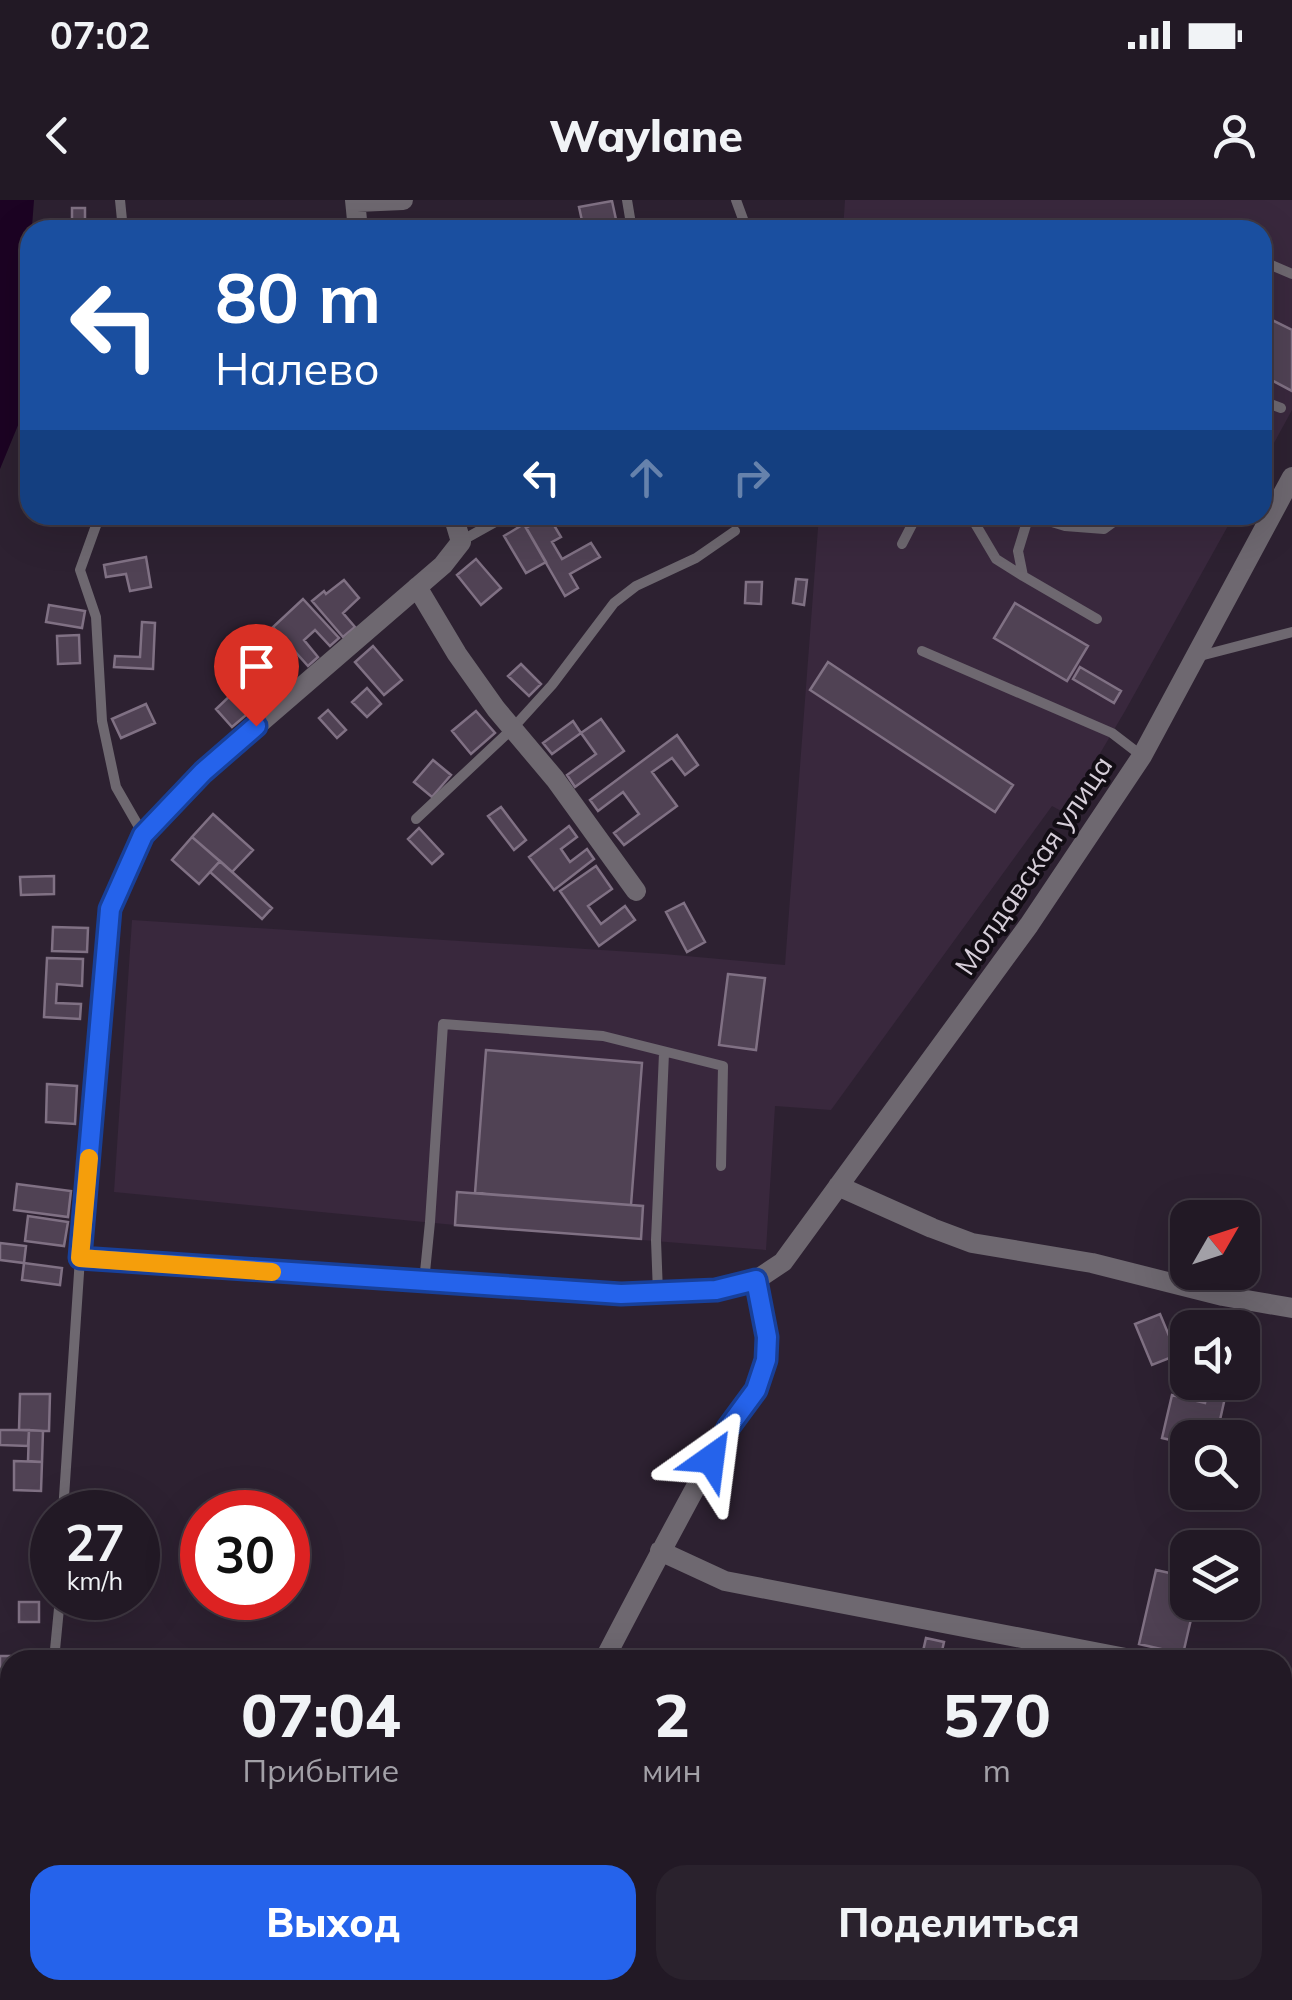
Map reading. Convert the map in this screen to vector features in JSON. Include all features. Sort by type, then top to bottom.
[{"type":"street","points":[[356,201],[403,200]]},
{"type":"street","name":"Молдавская улица","points":[[1272,504],[1292,478]]},
{"type":"street","points":[[456,525],[461,542],[443,564],[203,772],[143,835],[110,909],[80,1258],[621,1294],[716,1290],[756,1280],[767,1337],[766,1360],[756,1390],[728,1428],[609,1650]]},
{"type":"street","name":"Молдавская улица","points":[[756,1280],[783,1262],[1029,924],[1142,756],[1260,525]]},
{"type":"street","points":[[417,588],[457,654],[555,778],[636,891]]},
{"type":"street","points":[[838,1186],[972,1243],[1092,1264],[1223,1296],[1292,1308]]},
{"type":"street","points":[[660,1551],[725,1581],[1084,1650]]},
{"type":"lane","points":[[1272,405],[1281,408]]},
{"type":"lane","points":[[96,525],[80,570],[96,618],[102,722],[116,787],[143,835]]},
{"type":"lane","points":[[461,542],[491,525]]},
{"type":"lane","points":[[902,544],[911,525]]},
{"type":"lane","points":[[976,525],[996,559],[1097,618]]},
{"type":"lane","points":[[1023,576],[1018,551],[1026,525]]},
{"type":"lane","points":[[1062,525],[1104,530],[1110,525]]},
{"type":"lane","points":[[416,818],[552,685],[614,603],[636,586],[696,558],[735,531]]},
{"type":"lane","points":[[1194,658],[1292,632]]},
{"type":"lane","points":[[922,651],[1112,733],[1142,756]]},
{"type":"lane","points":[[424,1282],[443,1024],[602,1036],[723,1066],[721,1166]]},
{"type":"lane","points":[[658,1294],[656,1240],[664,1053]]},
{"type":"lane","points":[[65,1490],[80,1258]]},
{"type":"lane","points":[[55,1650],[58,1620]]},
{"type":"shaded area","points":[[0,200],[34,200],[32,220],[20,220],[20,420],[0,469]]},
{"type":"shaded area","points":[[845,200],[1292,200],[1292,410],[1272,447],[1272,220],[844,220]]},
{"type":"shaded area","points":[[818,525],[1228,525],[1065,813],[1052,806],[831,1110],[775,1106],[766,1250],[114,1192],[132,920],[785,965]]},
{"type":"building","points":[[612,201],[616,220],[582,220],[579,207]]},
{"type":"building","points":[[72,208],[85,208],[85,220],[72,220]]},
{"type":"building","points":[[1272,320],[1292,330],[1292,391],[1272,380]]},
{"type":"building","points":[[525,525],[546,562],[526,573],[504,536]]},
{"type":"building","points":[[554,525],[561,537],[552,542],[562,559],[591,543],[600,557],[570,574],[578,588],[565,596],[526,528]]},
{"type":"building","points":[[146,557],[151,587],[130,591],[126,574],[106,577],[104,565]]},
{"type":"building","points":[[476,559],[501,588],[481,605],[457,575]]},
{"type":"building","points":[[796,579],[807,580],[804,605],[793,603]]},
{"type":"building","points":[[344,580],[359,598],[343,613],[355,627],[343,637],[312,601]]},
{"type":"building","points":[[746,582],[762,582],[761,604],[745,603]]},
{"type":"building","points":[[303,599],[339,638],[330,646],[315,630],[304,640],[318,657],[308,666],[273,627]]},
{"type":"building","points":[[1015,603],[1088,646],[1067,681],[994,638]]},
{"type":"building","points":[[49,605],[85,611],[82,628],[46,622]]},
{"type":"building","points":[[142,622],[155,623],[153,669],[114,667],[115,656],[140,657]]},
{"type":"building","points":[[79,635],[80,663],[58,664],[57,636]]},
{"type":"building","points":[[373,646],[402,680],[384,695],[355,662]]},
{"type":"building","points":[[828,662],[1013,785],[995,812],[810,690]]},
{"type":"building","points":[[521,664],[541,684],[529,696],[508,676]]},
{"type":"building","points":[[1080,667],[1121,691],[1114,703],[1073,679]]},
{"type":"building","points":[[240,676],[255,693],[251,696],[258,705],[232,727],[216,709],[233,693],[227,687]]},
{"type":"building","points":[[367,688],[381,704],[367,717],[352,702]]},
{"type":"building","points":[[146,704],[155,723],[121,738],[112,719]]},
{"type":"building","points":[[328,710],[346,730],[337,738],[319,718]]},
{"type":"building","points":[[476,711],[495,733],[471,754],[452,731]]},
{"type":"building","points":[[601,719],[624,751],[575,787],[567,775],[596,754],[581,733]]},
{"type":"building","points":[[573,721],[581,733],[552,754],[543,743]]},
{"type":"building","points":[[677,735],[698,765],[685,775],[672,758],[652,772],[677,806],[624,845],[614,833],[639,814],[623,792],[598,811],[590,800]]},
{"type":"building","points":[[433,760],[451,775],[432,797],[414,782]]},
{"type":"building","points":[[501,807],[526,840],[514,850],[488,816]]},
{"type":"building","points":[[213,814],[253,850],[232,872],[192,837]]},
{"type":"building","points":[[569,826],[577,837],[561,849],[570,862],[587,849],[594,859],[554,890],[529,857]]},
{"type":"building","points":[[419,828],[443,854],[432,864],[408,839]]},
{"type":"building","points":[[192,837],[220,861],[199,884],[172,860]]},
{"type":"building","points":[[220,861],[272,908],[262,919],[210,872]]},
{"type":"building","points":[[596,866],[612,889],[588,906],[601,924],[625,906],[635,920],[599,946],[560,891]]},
{"type":"building","points":[[54,876],[54,894],[21,895],[20,877]]},
{"type":"building","points":[[684,903],[705,942],[687,952],[666,912]]},
{"type":"building","points":[[53,927],[88,928],[87,952],[52,951]]},
{"type":"building","points":[[47,958],[83,959],[82,986],[57,984],[56,1003],[81,1004],[80,1019],[44,1017]]},
{"type":"building","points":[[728,974],[765,978],[756,1050],[719,1045]]},
{"type":"building","points":[[486,1050],[642,1063],[631,1205],[475,1193]]},
{"type":"building","points":[[47,1084],[77,1086],[75,1124],[46,1122]]},
{"type":"building","points":[[17,1184],[71,1191],[68,1217],[14,1210]]},
{"type":"building","points":[[457,1192],[643,1206],[641,1239],[455,1225]]},
{"type":"building","points":[[28,1216],[68,1222],[64,1246],[25,1241]]},
{"type":"building","points":[[0,1243],[26,1246],[24,1263],[0,1260]]},
{"type":"building","points":[[24,1263],[62,1268],[60,1285],[22,1280]]},
{"type":"building","points":[[1160,1314],[1170,1338],[1170,1358],[1152,1365],[1135,1324]]},
{"type":"building","points":[[20,1394],[50,1394],[49,1431],[19,1430]]},
{"type":"building","points":[[1171,1400],[1224,1400],[1220,1420],[1170,1420],[1170,1440],[1162,1438]]},
{"type":"building","points":[[0,1430],[29,1430],[28,1446],[0,1445]]},
{"type":"building","points":[[29,1430],[43,1431],[42,1462],[28,1461]]},
{"type":"building","points":[[14,1461],[42,1462],[41,1490],[14,1490]]},
{"type":"building","points":[[1156,1570],[1170,1573],[1170,1620],[1191,1620],[1184,1650],[1139,1644]]},
{"type":"building","points":[[19,1602],[30,1602],[30,1620],[39,1622],[19,1622]]},
{"type":"building","points":[[926,1638],[944,1642],[942,1650],[923,1650]]},
{"type":"slow traffic","points":[[89,1158],[80,1258],[272,1272]]},
{"type":"route","points":[[256,726],[203,772],[143,835],[110,909],[80,1258],[621,1294],[716,1290],[756,1280],[767,1337],[766,1360],[756,1390],[711,1459]]}]
